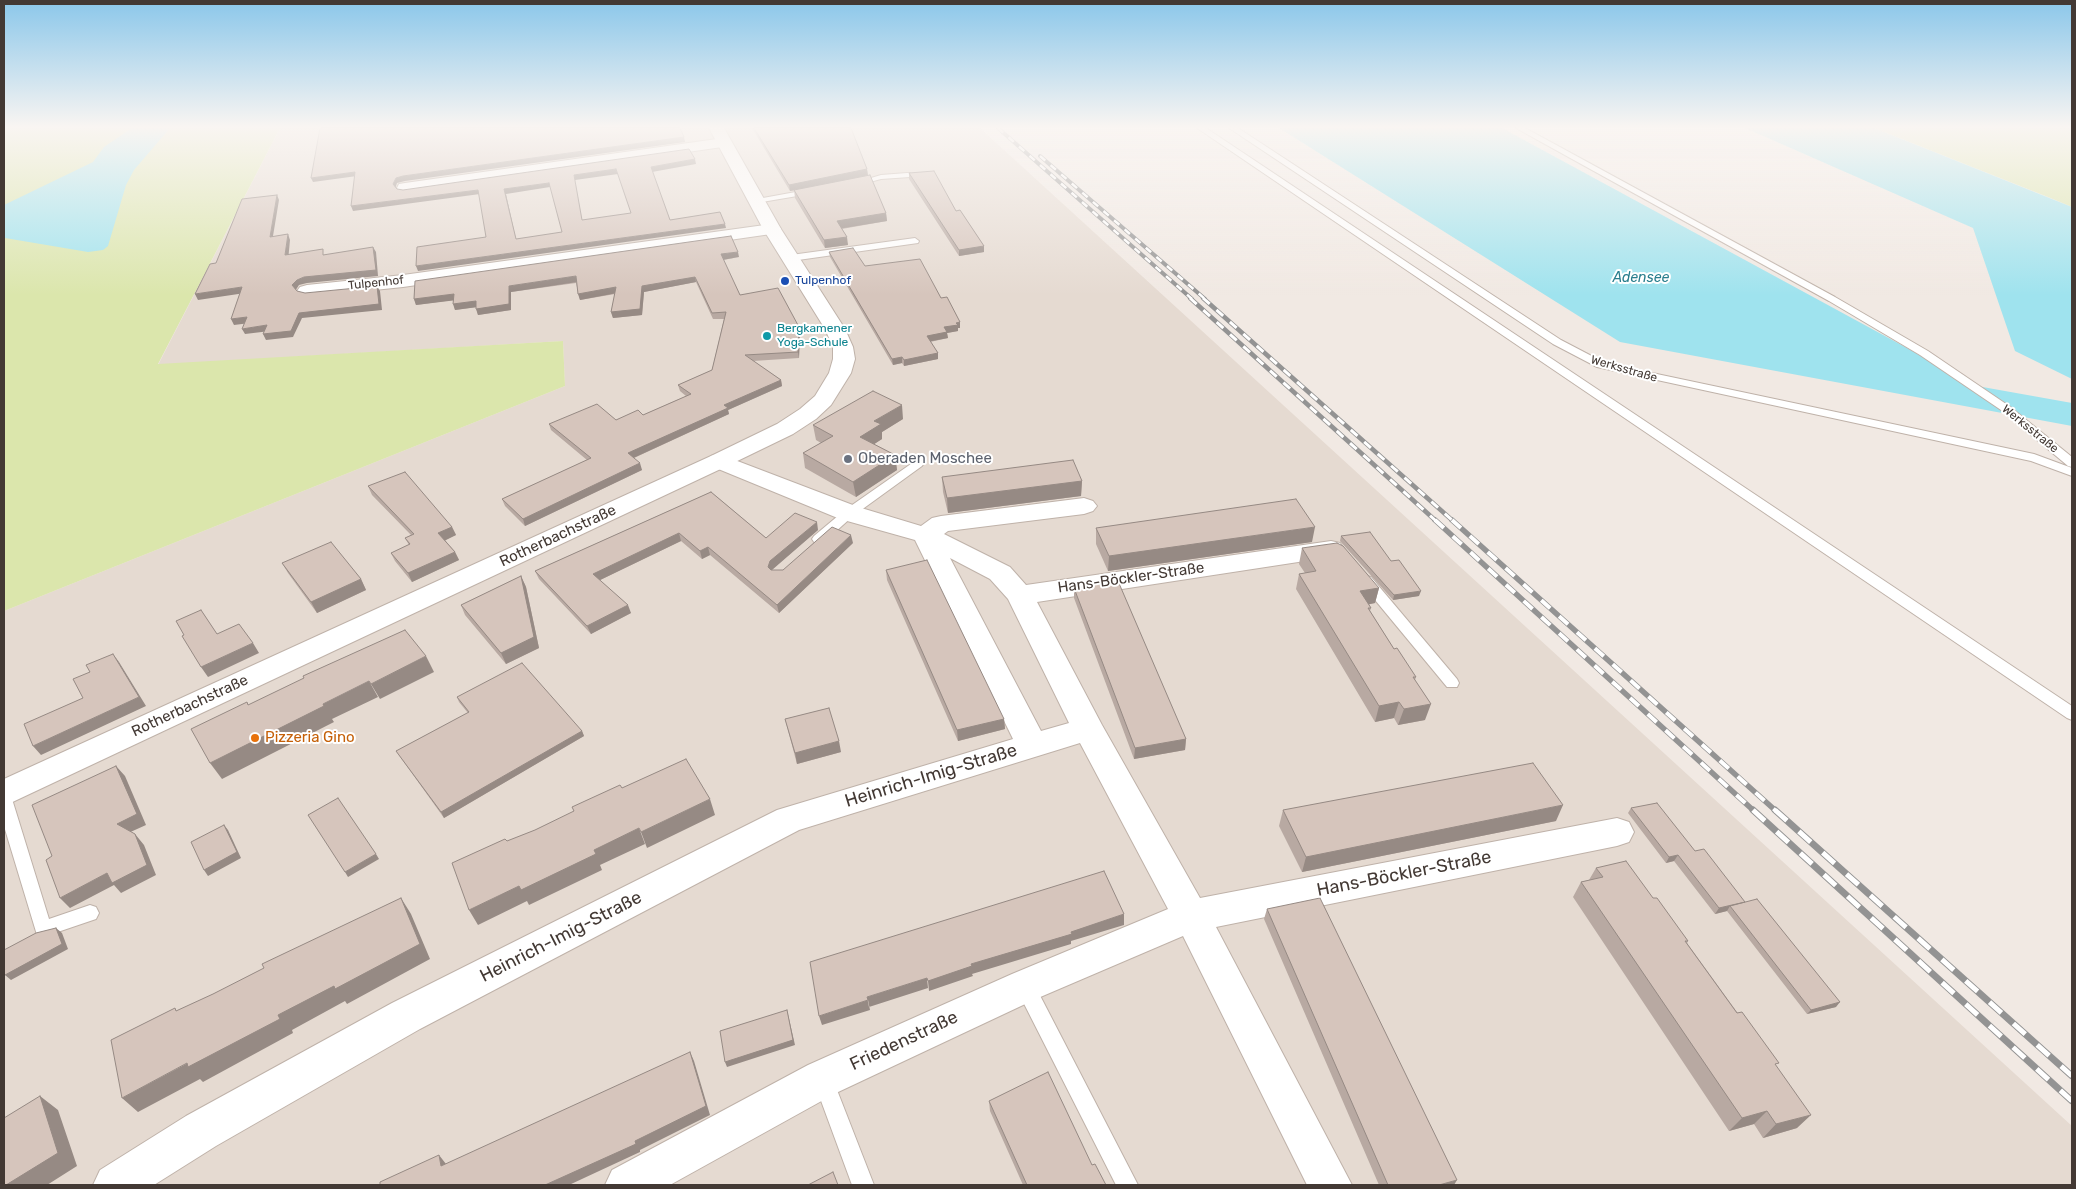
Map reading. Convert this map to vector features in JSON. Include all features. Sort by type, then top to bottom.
[{"type":"street","points":[[404,188],[436,183]]},
{"type":"street","name":"Rotherbachstraße","points":[[4,793],[719,461],[785,429],[808,414],[823,400],[840,374],[844,358],[843,347],[835,329],[772,229],[747,183]]},
{"type":"street","name":"Tulpenhof","points":[[308,291],[403,281],[772,229]]},
{"type":"street","points":[[719,461],[849,513],[925,535],[1000,574],[1020,595],[1088,729],[1192,916],[1330,1185]]},
{"type":"street","points":[[925,535],[941,524],[1084,506]]},
{"type":"street","name":"Heinrich-Imig-Straße","points":[[925,535],[1032,745]]},
{"type":"street","name":"Hans-Böckler-Straße","points":[[1020,595],[1339,553]]},
{"type":"street","name":"Heinrich-Imig-Straße","points":[[115,1185],[201,1131],[406,1016],[789,820],[1088,729]]},
{"type":"street","name":"Hans-Böckler-Straße","points":[[1192,916],[1617,832]]},
{"type":"street","name":"Friedenstraße","points":[[627,1185],[822,1079],[1025,986],[1192,916]]},
{"type":"lane","points":[[844,186],[854,183]]},
{"type":"lane","points":[[1283,183],[2072,714]]},
{"type":"lane","name":"Werksstraße","points":[[1316,183],[1557,342],[1601,364],[1637,374],[2034,458],[2072,472]]},
{"type":"lane","name":"Werksstraße","points":[[1621,183],[1832,299],[1915,348],[2006,408],[2072,463]]},
{"type":"lane","points":[[756,200],[824,190]]},
{"type":"lane","points":[[791,258],[915,241]]},
{"type":"lane","points":[[806,549],[849,513],[918,463]]},
{"type":"lane","points":[[1359,572],[1452,683]]},
{"type":"lane","points":[[4,799],[43,929],[90,913]]},
{"type":"lane","points":[[1025,986],[1127,1185]]},
{"type":"lane","points":[[822,1079],[863,1185]]},
{"type":"shaded area","points":[[251,183],[1041,183],[2072,1126],[2072,1185],[4,1185],[4,611],[565,386],[563,341],[158,365]]},
{"type":"green space","points":[[4,183],[251,183],[158,364],[563,341],[565,386],[4,611]]},
{"type":"green space","points":[[2014,183],[2072,183],[2072,207]]},
{"type":"water","points":[[49,183],[127,183],[108,246],[103,250],[88,252],[5,238],[4,205]]},
{"type":"water","name":"Adensee","points":[[1367,183],[1604,183],[1977,386],[2072,403],[2072,426],[1620,342]]},
{"type":"water","points":[[1872,183],[2013,183],[2072,207],[2072,379],[2015,351],[1973,228]]},
{"type":"building","points":[[354,183],[393,183],[397,189],[403,190],[448,183],[545,183],[504,189],[516,239],[562,232],[549,183],[576,183],[582,220],[631,213],[621,183],[657,183],[670,220],[720,212],[725,224],[416,266],[417,247],[486,237],[478,190],[351,206]]},
{"type":"building","points":[[827,183],[874,183],[886,213],[837,221],[847,237],[824,240],[794,190]]},
{"type":"building","points":[[916,183],[941,183],[956,211],[960,210],[984,246],[959,250]]},
{"type":"building","points":[[277,195],[270,237],[288,234],[285,255],[323,249],[323,255],[373,247],[376,270],[304,277],[292,285],[297,291],[305,293],[377,286],[379,304],[299,313],[291,331],[263,334],[267,325],[242,329],[247,317],[231,319],[242,287],[195,294],[210,264],[216,263],[242,199]]},
{"type":"building","points":[[731,236],[738,252],[721,254],[740,295],[778,288],[799,327],[798,352],[745,355],[781,380],[724,405],[728,408],[628,453],[640,463],[523,519],[502,499],[591,458],[549,424],[597,404],[616,420],[638,410],[643,415],[691,394],[678,385],[712,370],[726,312],[712,313],[695,277],[642,286],[640,309],[611,312],[616,287],[578,294],[576,276],[509,286],[509,304],[476,309],[476,301],[453,304],[454,294],[414,299],[415,281]]},
{"type":"building","points":[[853,248],[865,266],[920,259],[941,298],[947,297],[960,322],[956,323],[958,325],[944,327],[947,332],[927,336],[938,353],[904,360],[902,357],[892,359],[829,252]]},
{"type":"building","points":[[873,391],[902,405],[874,421],[881,424],[860,437],[895,455],[853,482],[803,453],[833,436],[813,425]]},
{"type":"building","points":[[1073,460],[1082,481],[947,498],[942,477]]},
{"type":"building","points":[[405,472],[452,527],[438,533],[455,552],[408,573],[391,553],[410,544],[405,538],[414,534],[368,486]]},
{"type":"building","points":[[711,492],[766,538],[795,513],[817,522],[770,561],[768,567],[771,570],[783,570],[832,527],[851,535],[777,605],[708,547],[700,551],[679,533],[593,574],[628,605],[587,626],[535,571]]},
{"type":"building","points":[[1296,499],[1315,527],[1109,556],[1096,528]]},
{"type":"building","points":[[1370,532],[1391,561],[1399,560],[1421,591],[1394,595],[1341,536]]},
{"type":"building","points":[[331,542],[361,579],[311,602],[282,563]]},
{"type":"building","points":[[1337,543],[1343,546],[1379,588],[1360,591],[1371,608],[1368,608],[1394,649],[1397,648],[1431,704],[1404,709],[1399,702],[1379,706],[1299,574],[1316,571],[1302,548]]},
{"type":"building","points":[[927,560],[1004,719],[957,730],[886,570]]},
{"type":"building","points":[[521,576],[534,637],[501,653],[461,605]]},
{"type":"building","points":[[1118,581],[1186,739],[1135,748],[1074,588]]},
{"type":"building","points":[[201,610],[217,634],[239,624],[253,643],[201,667],[182,636],[184,635],[176,621]]},
{"type":"building","points":[[405,630],[426,656],[371,684],[369,681],[323,704],[324,706],[210,763],[191,729],[247,702],[248,705],[304,678],[303,676]]},
{"type":"building","points":[[113,654],[139,697],[33,746],[24,724],[83,698],[73,679],[90,672],[86,665]]},
{"type":"building","points":[[522,663],[582,731],[441,812],[396,751],[469,712],[457,697]]},
{"type":"building","points":[[829,708],[839,741],[795,753],[785,719]]},
{"type":"building","points":[[686,759],[710,799],[641,832],[639,828],[594,850],[596,854],[521,890],[519,886],[469,910],[452,863],[505,839],[507,841],[535,830],[574,811],[572,807],[620,785],[622,788]]},
{"type":"building","points":[[1533,763],[1563,805],[1306,857],[1283,810]]},
{"type":"building","points":[[116,766],[137,814],[117,824],[135,834],[147,865],[112,883],[107,873],[60,898],[46,860],[52,856],[32,805]]},
{"type":"building","points":[[338,798],[376,854],[345,872],[308,815]]},
{"type":"building","points":[[1657,803],[1695,851],[1704,849],[1745,902],[1719,908],[1678,855],[1669,857],[1631,808]]},
{"type":"building","points":[[224,825],[237,852],[204,870],[191,842]]},
{"type":"building","points":[[1626,861],[1653,898],[1657,898],[1688,941],[1685,941],[1737,1013],[1742,1012],[1779,1063],[1775,1064],[1811,1115],[1776,1124],[1767,1111],[1742,1118],[1581,882],[1603,877],[1596,868]]},
{"type":"building","points":[[1104,871],[1124,914],[1071,932],[1072,934],[971,964],[972,966],[928,981],[927,978],[867,997],[868,1000],[819,1016],[810,962]]},
{"type":"building","points":[[401,898],[420,944],[335,989],[334,986],[278,1015],[280,1019],[188,1067],[187,1063],[122,1098],[111,1040],[175,1008],[176,1011],[213,994],[264,968],[262,964]]},
{"type":"building","points":[[1320,898],[1457,1180],[1439,1185],[1388,1185],[1267,909]]},
{"type":"building","points":[[1757,899],[1840,1002],[1811,1010],[1730,906]]},
{"type":"building","points":[[56,928],[62,944],[5,975],[4,950],[36,933]]},
{"type":"building","points":[[787,1010],[793,1040],[725,1062],[720,1031]]},
{"type":"building","points":[[690,1052],[706,1106],[635,1141],[636,1144],[545,1185],[380,1185],[380,1182],[439,1155],[441,1166]]},
{"type":"building","points":[[1048,1072],[1092,1165],[1095,1164],[1106,1185],[1027,1185],[989,1101]]},
{"type":"building","points":[[40,1096],[58,1153],[4,1185],[4,1118]]},
{"type":"building","points":[[833,1172],[838,1185],[808,1185]]},
{"type":"railway","points":[[1061,183],[1192,299]]},
{"type":"railway","points":[[1072,183],[1205,299]]},
{"type":"railway","points":[[1190,298],[1436,521]]},
{"type":"railway","points":[[1203,298],[1453,521]]},
{"type":"railway","points":[[1435,520],[1754,811]]},
{"type":"railway","points":[[1452,520],[1776,811]]},
{"type":"railway","points":[[1753,810],[2072,1101]]},
{"type":"railway","points":[[1775,810],[2072,1076]]},
{"type":"place","name":"Tulpenhof","points":[[785,281]]},
{"type":"place","name":"Bergkamener Yoga-Schule","points":[[767,336]]},
{"type":"place","name":"Oberaden Moschee","points":[[848,459]]},
{"type":"place","name":"Pizzeria Gino","points":[[255,738]]}]
